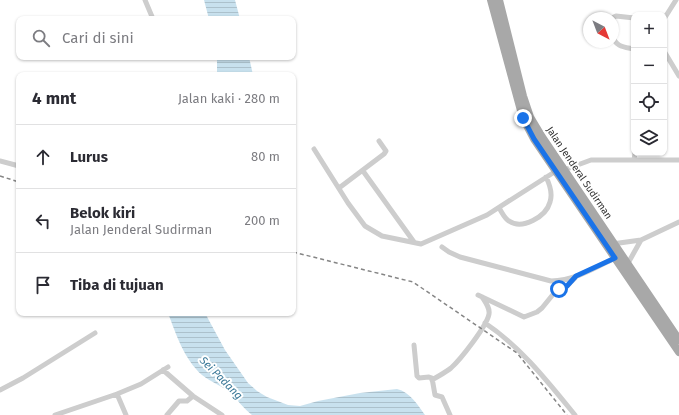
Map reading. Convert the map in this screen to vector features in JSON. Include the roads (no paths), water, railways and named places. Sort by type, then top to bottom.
[{"type":"main road","name":"Jalan Jenderal Sudirman","points":[[491,0],[523,118],[534,139],[560,170]]},
{"type":"main road","name":"Jalan Jenderal Sudirman","points":[[498,0],[523,96],[530,117],[560,170],[625,266],[679,352]]},
{"type":"main road","name":"Jalan Jenderal Sudirman","points":[[611,245],[615,258],[625,266],[679,340]]},
{"type":"street","points":[[145,0],[152,16]]},
{"type":"street","points":[[667,14],[676,0]]},
{"type":"street","points":[[619,16],[631,18]]},
{"type":"street","points":[[619,45],[631,47]]},
{"type":"street","points":[[667,56],[679,76]]},
{"type":"street","points":[[340,188],[384,154],[386,151],[379,141]]},
{"type":"street","points":[[314,149],[365,226],[382,236],[421,244],[487,215],[546,177],[560,170],[591,160],[679,160]]},
{"type":"street","points":[[634,160],[635,156]]},
{"type":"street","points":[[0,161],[16,165]]},
{"type":"street","points":[[363,171],[414,242]]},
{"type":"street","points":[[499,208],[508,221],[515,224],[526,224],[546,209],[550,202],[550,185],[546,177]]},
{"type":"street","points":[[611,245],[641,240],[679,222]]},
{"type":"street","points":[[625,266],[641,240]]},
{"type":"street","points":[[442,247],[460,257],[552,281],[560,281],[576,276],[615,258]]},
{"type":"street","points":[[432,380],[451,368],[475,339],[485,323],[489,315],[488,306],[480,296],[524,317],[537,312],[555,292],[567,286],[576,276]]},
{"type":"street","points":[[485,323],[522,353],[574,415]]},
{"type":"street","points":[[0,390],[23,378],[95,332]]},
{"type":"street","points":[[414,345],[417,376],[419,378],[430,377],[435,395],[442,397],[450,415]]},
{"type":"street","points":[[55,415],[140,384],[168,367]]},
{"type":"street","points":[[163,370],[193,396],[222,415]]},
{"type":"street","points":[[116,394],[126,415]]},
{"type":"street","points":[[167,415],[179,402],[187,401],[193,396]]},
{"type":"water","points":[[204,0],[235,0],[239,16],[208,16]]},
{"type":"water","points":[[217,60],[250,60],[252,72],[217,72]]},
{"type":"water","name":"Sei Padang","points":[[169,316],[207,316],[225,350],[248,383],[267,397],[288,405],[300,406],[360,393],[397,389],[410,396],[425,415],[252,415],[230,393],[202,375],[196,369],[185,354]]},
{"type":"railway","points":[[0,176],[16,181]]},
{"type":"railway","points":[[296,253],[413,282],[517,353],[567,415]]}]
